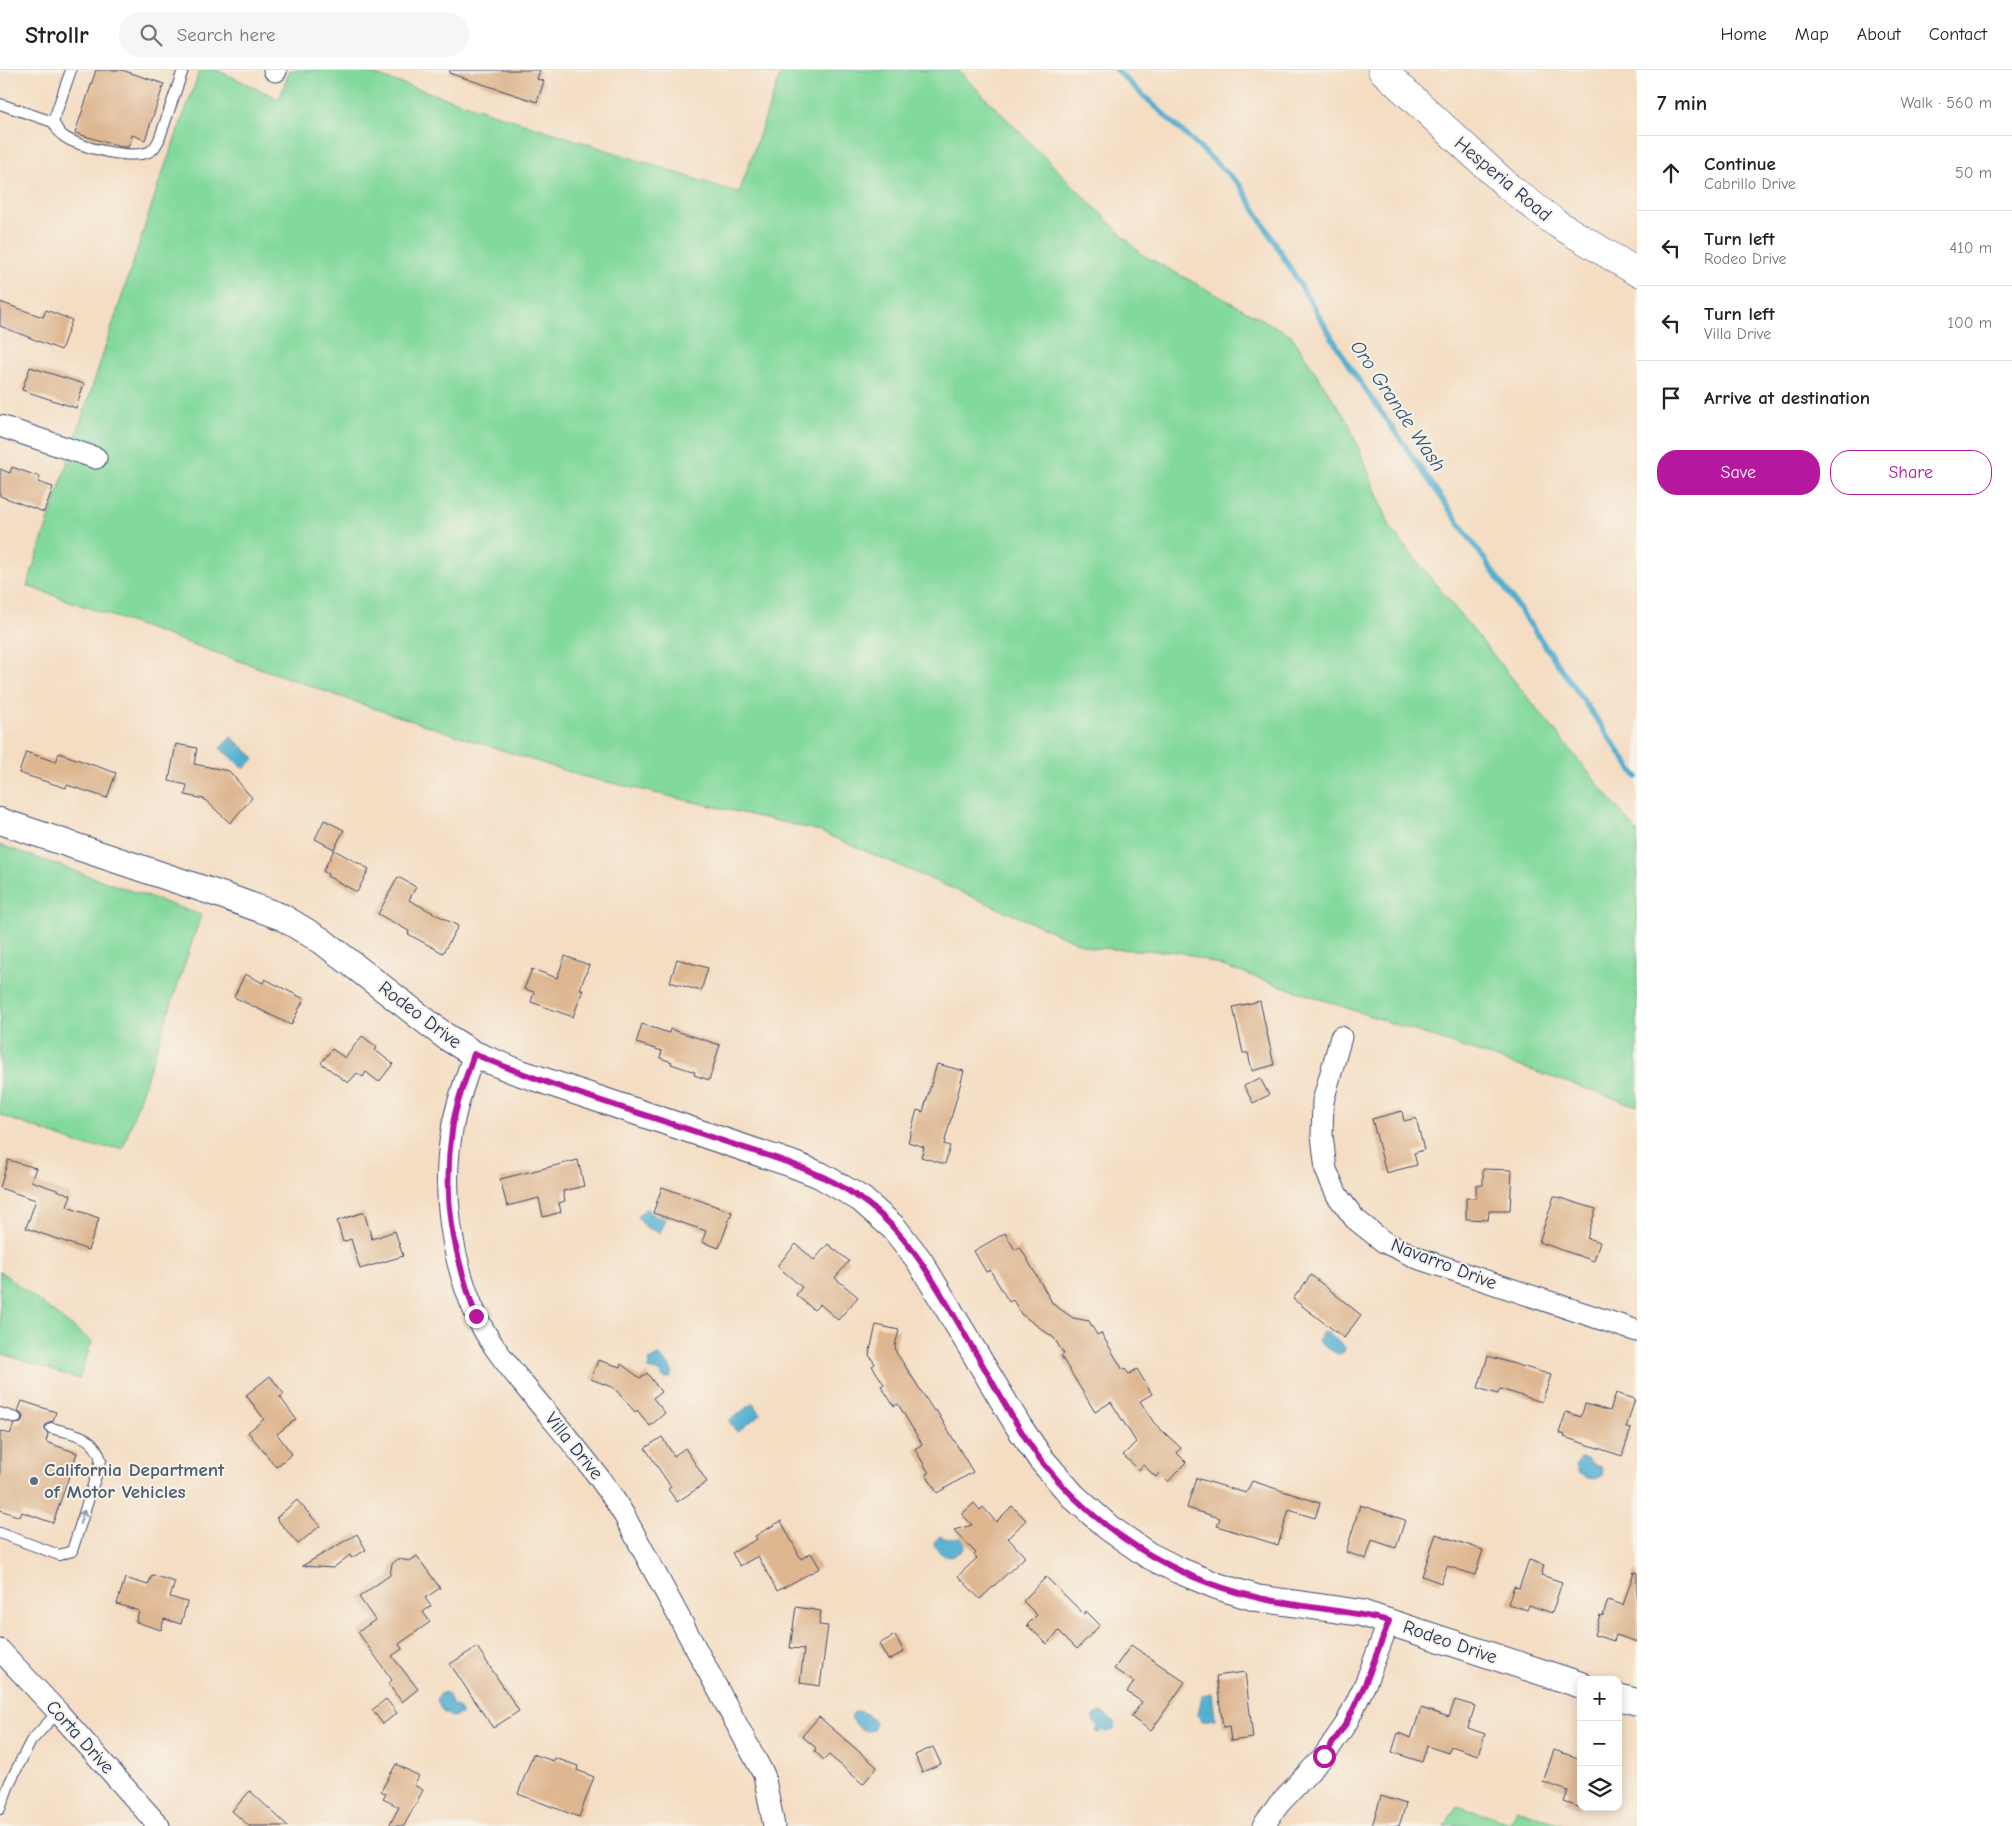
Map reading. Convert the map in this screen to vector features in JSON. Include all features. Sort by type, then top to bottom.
[{"type":"main road","name":"Hesperia Road","points":[[1382,70],[1510,188],[1556,223],[1637,272]]},
{"type":"street","points":[[0,426],[96,458]]},
{"type":"street","name":"Rodeo Drive","points":[[0,821],[282,917],[322,941],[445,1036],[474,1054],[515,1071],[792,1164],[820,1175],[861,1199],[894,1228],[919,1260],[1019,1428],[1041,1460],[1073,1496],[1109,1528],[1148,1555],[1217,1586],[1256,1598],[1362,1613],[1577,1684]]},
{"type":"street","name":"Navarro Drive","points":[[1341,1037],[1323,1101],[1322,1135],[1326,1170],[1337,1195],[1355,1219],[1384,1242],[1420,1259],[1637,1331]]},
{"type":"street","name":"Villa Drive","points":[[474,1054],[452,1130],[448,1170],[449,1219],[462,1278],[476,1316],[500,1354],[608,1487],[764,1775],[774,1826]]},
{"type":"street","points":[[1262,1826],[1278,1804],[1324,1756],[1347,1722],[1366,1682],[1389,1621]]},
{"type":"street","name":"Corta Drive","points":[[0,1650],[159,1826]]},
{"type":"street","points":[[1622,1698],[1637,1702]]},
{"type":"lane","points":[[53,122],[70,70]]},
{"type":"lane","points":[[0,104],[53,122],[62,135],[96,150],[144,154],[153,150],[159,140],[182,70]]},
{"type":"lane","points":[[0,1413],[16,1418]]},
{"type":"lane","points":[[0,1532],[59,1554],[72,1551],[101,1460],[98,1449],[89,1439],[51,1428]]},
{"type":"lane","points":[[0,1809],[10,1782],[31,1741],[58,1712]]},
{"type":"green space","points":[[200,70],[217,70],[279,99],[290,70],[360,70],[739,193],[782,70],[958,70],[1141,254],[1291,335],[1348,422],[1391,529],[1637,832],[1637,1106],[1181,952],[1091,948],[816,830],[581,776],[367,706],[27,586],[161,177]]},
{"type":"green space","points":[[0,845],[201,915],[123,1148],[85,1146],[0,1115]]},
{"type":"green space","points":[[0,1271],[92,1342],[79,1379],[0,1353]]},
{"type":"green space","points":[[1457,1806],[1510,1823],[1516,1809],[1566,1826],[1444,1826]]},
{"type":"water","points":[[231,737],[255,758],[244,769],[220,748]]},
{"type":"water","points":[[646,1208],[654,1216],[665,1219],[660,1233],[647,1228],[637,1217]]},
{"type":"water","points":[[1322,1333],[1328,1333],[1343,1345],[1345,1347],[1344,1352],[1338,1354],[1320,1344],[1318,1339]]},
{"type":"water","points":[[658,1356],[668,1364],[673,1374],[670,1378],[665,1379],[657,1371],[648,1369],[649,1360]]},
{"type":"water","points":[[753,1403],[761,1414],[737,1432],[729,1421]]},
{"type":"water","points":[[1581,1458],[1587,1459],[1591,1464],[1601,1467],[1603,1475],[1594,1479],[1587,1478],[1578,1473],[1575,1466]]},
{"type":"water","points":[[940,1536],[948,1539],[961,1538],[965,1544],[963,1550],[951,1557],[942,1554],[934,1545],[934,1542]]},
{"type":"water","points":[[445,1692],[449,1695],[453,1706],[457,1706],[462,1714],[452,1717],[443,1712],[437,1701],[440,1694]]},
{"type":"water","points":[[1212,1693],[1215,1719],[1202,1721],[1198,1715],[1202,1695]]},
{"type":"water","points":[[855,1711],[867,1714],[875,1724],[873,1730],[863,1730],[854,1723],[851,1716]]},
{"type":"water","points":[[1101,1712],[1115,1722],[1114,1730],[1096,1732],[1098,1726],[1094,1723],[1093,1717]]},
{"type":"building","points":[[96,70],[122,70],[164,84],[145,140],[132,135],[128,147],[121,147],[75,133]]},
{"type":"building","points":[[450,70],[540,70],[537,79],[544,81],[537,102],[449,73]]},
{"type":"building","points":[[0,302],[43,317],[46,310],[72,320],[61,350],[0,326]]},
{"type":"building","points":[[30,367],[84,384],[76,408],[22,390]]},
{"type":"building","points":[[12,467],[40,477],[38,482],[53,487],[44,512],[0,496],[0,469],[10,473]]},
{"type":"building","points":[[176,744],[197,748],[194,764],[229,771],[252,798],[230,823],[204,799],[185,795],[187,785],[169,781]]},
{"type":"building","points":[[26,752],[56,762],[59,753],[116,773],[107,798],[67,785],[66,788],[19,773]]},
{"type":"building","points":[[324,820],[344,830],[334,849],[315,839]]},
{"type":"building","points":[[334,850],[369,869],[357,892],[327,876],[328,874],[323,871]]},
{"type":"building","points":[[398,877],[416,887],[409,900],[458,926],[443,953],[408,934],[409,931],[378,914]]},
{"type":"building","points":[[565,956],[589,965],[580,989],[583,990],[573,1017],[531,1002],[534,992],[524,989],[532,969],[557,978]]},
{"type":"building","points":[[677,959],[708,968],[701,991],[670,982]]},
{"type":"building","points":[[245,974],[263,983],[265,979],[304,999],[291,1025],[234,997]]},
{"type":"building","points":[[1260,1001],[1274,1065],[1252,1071],[1248,1053],[1243,1053],[1233,1007]]},
{"type":"building","points":[[642,1024],[669,1033],[670,1029],[720,1045],[709,1080],[694,1075],[695,1072],[660,1058],[662,1051],[636,1043]]},
{"type":"building","points":[[362,1036],[377,1047],[375,1050],[393,1064],[379,1082],[366,1072],[363,1077],[357,1073],[348,1083],[321,1063],[332,1049],[345,1058]]},
{"type":"building","points":[[937,1064],[964,1071],[944,1144],[950,1146],[945,1164],[921,1157],[924,1147],[908,1142],[917,1110],[923,1112]]},
{"type":"building","points":[[1260,1078],[1269,1095],[1253,1103],[1244,1086]]},
{"type":"building","points":[[1402,1111],[1404,1121],[1416,1118],[1424,1150],[1414,1153],[1417,1165],[1386,1173],[1372,1119]]},
{"type":"building","points":[[8,1160],[36,1168],[31,1181],[71,1195],[67,1207],[99,1218],[88,1250],[26,1228],[36,1200],[0,1188]]},
{"type":"building","points":[[578,1160],[584,1186],[563,1191],[565,1201],[559,1203],[561,1212],[543,1217],[539,1198],[507,1206],[500,1179]]},
{"type":"building","points":[[1483,1169],[1512,1170],[1510,1211],[1489,1211],[1488,1220],[1466,1219],[1466,1198],[1476,1198],[1476,1185],[1483,1185]]},
{"type":"building","points":[[662,1187],[732,1212],[719,1248],[702,1242],[706,1231],[653,1213]]},
{"type":"building","points":[[1554,1196],[1596,1209],[1587,1238],[1600,1242],[1594,1261],[1539,1242]]},
{"type":"building","points":[[364,1212],[372,1239],[395,1231],[403,1256],[360,1269],[351,1239],[343,1242],[337,1221]]},
{"type":"building","points":[[1005,1233],[1015,1250],[1020,1247],[1053,1304],[1073,1318],[1089,1321],[1097,1335],[1101,1333],[1123,1370],[1125,1369],[1129,1374],[1137,1369],[1152,1394],[1140,1401],[1154,1423],[1181,1448],[1177,1453],[1186,1462],[1168,1482],[1159,1473],[1156,1477],[1143,1465],[1139,1470],[1123,1455],[1136,1442],[1111,1402],[1095,1412],[1061,1356],[1064,1354],[1054,1338],[1021,1314],[1013,1300],[1009,1302],[990,1270],[986,1272],[974,1251]]},
{"type":"building","points":[[796,1244],[814,1260],[828,1244],[849,1261],[835,1278],[858,1297],[838,1320],[820,1304],[814,1310],[796,1295],[802,1287],[777,1266]]},
{"type":"building","points":[[1311,1275],[1361,1315],[1344,1338],[1293,1299]]},
{"type":"building","points":[[876,1325],[899,1330],[895,1346],[896,1352],[934,1411],[936,1410],[973,1472],[937,1493],[926,1474],[929,1473],[915,1449],[922,1444],[898,1404],[894,1406],[881,1386],[884,1384],[872,1366],[875,1364],[869,1355]]},
{"type":"building","points":[[1488,1356],[1551,1375],[1542,1402],[1500,1389],[1498,1394],[1478,1388]]},
{"type":"building","points":[[598,1360],[620,1367],[621,1364],[640,1378],[647,1373],[661,1392],[653,1398],[665,1413],[650,1426],[637,1410],[635,1412],[614,1388],[591,1379]]},
{"type":"building","points":[[270,1376],[284,1394],[280,1397],[296,1419],[277,1434],[292,1454],[276,1467],[248,1432],[264,1419],[246,1395]]},
{"type":"building","points":[[1616,1393],[1635,1399],[1626,1428],[1631,1429],[1622,1456],[1564,1437],[1565,1435],[1559,1433],[1566,1412],[1581,1417],[1585,1404],[1610,1411]]},
{"type":"building","name":"California Department of Motor Vehicles","points":[[22,1401],[56,1412],[53,1421],[45,1426],[48,1434],[46,1442],[77,1453],[53,1523],[22,1512],[20,1517],[0,1510],[0,1431],[10,1434],[14,1424],[21,1423],[23,1416],[18,1411]]},
{"type":"building","points":[[662,1437],[674,1456],[685,1448],[707,1482],[677,1502],[668,1489],[671,1487],[645,1448]]},
{"type":"building","points":[[1196,1478],[1246,1493],[1252,1481],[1320,1503],[1315,1518],[1289,1510],[1278,1545],[1217,1526],[1220,1518],[1187,1508]]},
{"type":"building","points":[[297,1500],[320,1526],[298,1544],[276,1518]]},
{"type":"building","points":[[974,1503],[980,1510],[983,1507],[996,1522],[1012,1506],[1026,1520],[1008,1538],[1025,1557],[980,1599],[958,1576],[977,1558],[974,1555],[976,1553],[954,1530],[972,1525],[962,1514]]},
{"type":"building","points":[[1360,1505],[1405,1520],[1396,1548],[1372,1540],[1366,1559],[1346,1552]]},
{"type":"building","points":[[781,1521],[801,1559],[811,1553],[820,1568],[777,1591],[758,1556],[740,1566],[732,1553],[757,1539],[755,1536]]},
{"type":"building","points":[[357,1534],[366,1550],[351,1558],[350,1555],[333,1568],[302,1566]]},
{"type":"building","points":[[1436,1534],[1483,1550],[1475,1575],[1447,1566],[1441,1583],[1422,1576]]},
{"type":"building","points":[[417,1556],[440,1588],[425,1598],[431,1606],[423,1612],[430,1622],[399,1644],[402,1649],[392,1656],[418,1689],[402,1702],[388,1684],[392,1680],[358,1632],[375,1620],[359,1597],[390,1575],[392,1564],[398,1559],[410,1561]]},
{"type":"building","points":[[1529,1560],[1544,1565],[1541,1575],[1562,1582],[1552,1613],[1529,1605],[1527,1610],[1508,1604],[1514,1586],[1519,1588]]},
{"type":"building","points":[[1634,1572],[1637,1573],[1637,1642],[1616,1635],[1614,1641],[1594,1635],[1600,1615],[1603,1616],[1608,1600],[1623,1605]]},
{"type":"building","points":[[152,1575],[175,1582],[170,1597],[187,1602],[181,1624],[164,1619],[161,1630],[136,1622],[139,1611],[117,1604],[125,1578],[148,1585]]},
{"type":"building","points":[[1046,1577],[1084,1614],[1086,1611],[1100,1625],[1077,1649],[1059,1631],[1047,1644],[1027,1625],[1037,1615],[1023,1601]]},
{"type":"building","points":[[796,1607],[821,1611],[819,1625],[828,1626],[820,1686],[800,1683],[804,1649],[790,1648]]},
{"type":"building","points":[[895,1635],[904,1652],[888,1660],[879,1644]]},
{"type":"building","points":[[1131,1645],[1185,1682],[1151,1731],[1131,1717],[1142,1702],[1127,1692],[1134,1682],[1114,1669]]},
{"type":"building","points":[[477,1647],[519,1711],[493,1728],[450,1664]]},
{"type":"building","points":[[1245,1672],[1253,1738],[1231,1741],[1229,1726],[1223,1727],[1216,1676]]},
{"type":"building","points":[[386,1699],[397,1713],[383,1724],[372,1710]]},
{"type":"building","points":[[1455,1700],[1475,1706],[1468,1728],[1485,1734],[1478,1755],[1451,1746],[1448,1753],[1427,1746],[1422,1762],[1392,1752],[1398,1733],[1411,1738],[1421,1708],[1449,1717]]},
{"type":"building","points":[[819,1717],[877,1767],[863,1784],[829,1755],[824,1760],[814,1751],[816,1748],[802,1736]]},
{"type":"building","points":[[933,1747],[941,1764],[922,1772],[915,1755]]},
{"type":"building","points":[[1554,1750],[1577,1758],[1577,1807],[1564,1802],[1568,1791],[1543,1782]]},
{"type":"building","points":[[533,1754],[553,1761],[555,1758],[578,1766],[577,1770],[594,1777],[579,1817],[518,1794]]},
{"type":"building","points":[[396,1764],[419,1776],[414,1785],[423,1790],[404,1826],[389,1826],[399,1807],[383,1799],[386,1794],[381,1791]]},
{"type":"building","points":[[250,1791],[288,1826],[249,1826],[232,1811]]},
{"type":"building","points":[[1381,1796],[1406,1804],[1399,1826],[1372,1826]]},
{"type":"waterway","name":"Oro Grande Wash","points":[[1116,70],[1240,185],[1351,369],[1637,777]]},
{"type":"place","name":"California Department of Motor Vehicles","points":[[34,1481]]},
{"type":"route","points":[[476,1316],[462,1278],[449,1219],[448,1170],[452,1130],[474,1054],[515,1071],[752,1150],[820,1175],[861,1199],[894,1228],[919,1260],[1019,1428],[1041,1460],[1073,1496],[1109,1528],[1148,1555],[1217,1586],[1256,1598],[1362,1613],[1389,1621],[1366,1682],[1347,1722],[1324,1756]]}]
